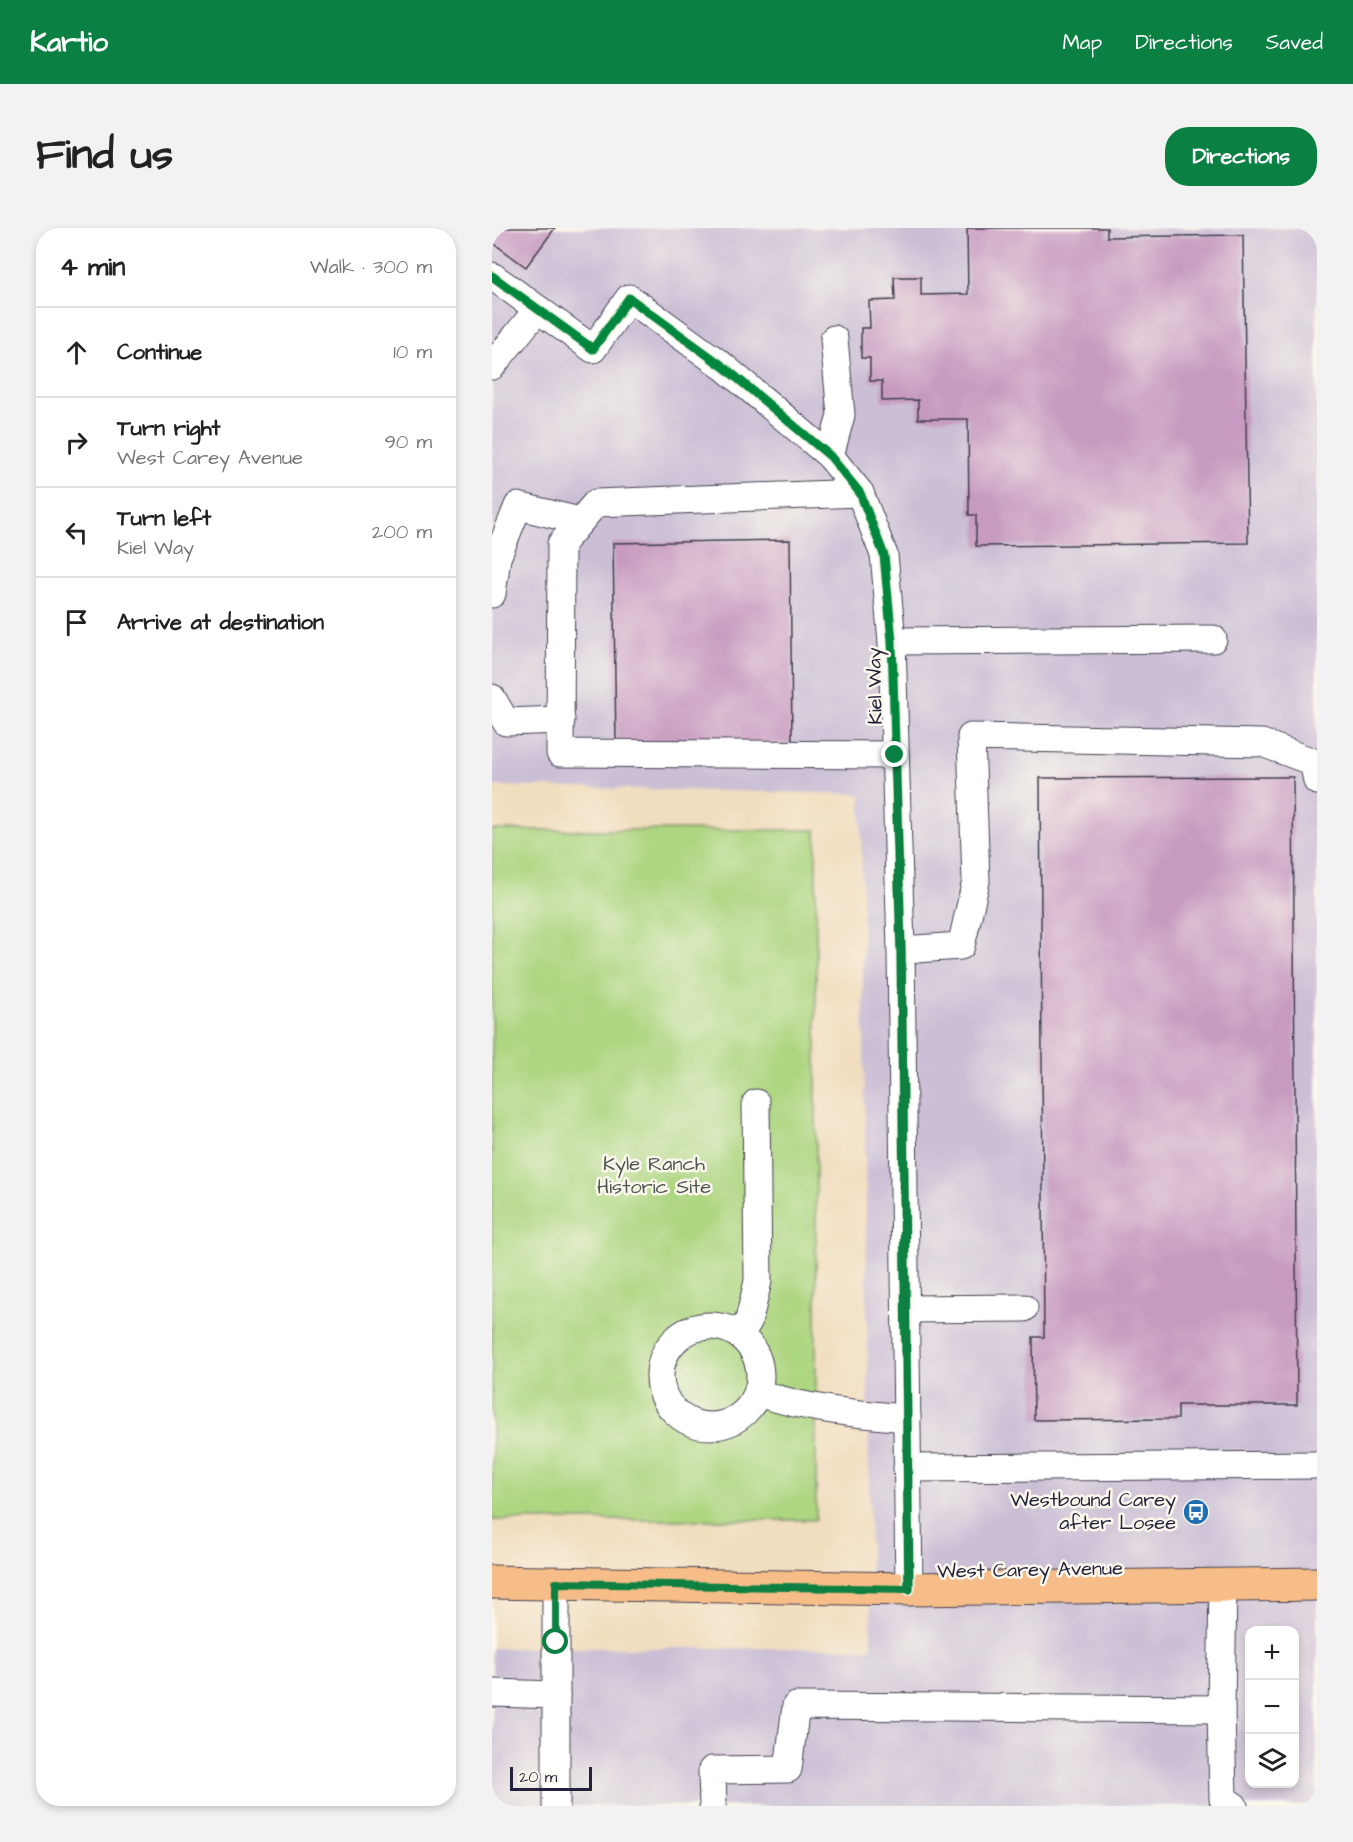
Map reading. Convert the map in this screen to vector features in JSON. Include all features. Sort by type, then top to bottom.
[{"type":"main road","name":"West Carey Avenue","points":[[492,1582],[909,1589],[1317,1584]]},
{"type":"street","name":"Kiel Way","points":[[492,276],[593,349],[629,298],[724,367],[830,456],[860,494],[884,555],[892,641],[901,950],[909,1589]]},
{"type":"street","points":[[492,366],[538,309]]},
{"type":"street","points":[[830,456],[841,416],[834,339]]},
{"type":"street","points":[[860,494],[596,502],[561,544],[560,753],[895,755]]},
{"type":"street","points":[[492,594],[497,558],[518,506],[580,521]]},
{"type":"street","points":[[892,641],[1213,639]]},
{"type":"street","points":[[492,698],[506,722],[561,720]]},
{"type":"street","points":[[901,950],[961,946],[976,880],[971,737],[1262,743],[1312,762],[1317,781]]},
{"type":"street","points":[[740,1335],[749,1320],[758,1281],[756,1102]]},
{"type":"street","points":[[906,1309],[1024,1308]]},
{"type":"street","points":[[709,1326],[725,1328],[740,1335],[751,1347],[759,1362],[761,1377],[758,1393],[749,1408],[736,1419],[721,1425],[704,1426],[688,1421],[674,1411],[664,1397],[660,1381],[662,1364],[668,1349],[679,1337],[693,1329],[709,1326]]},
{"type":"street","points":[[758,1393],[793,1405],[841,1413],[907,1418]]},
{"type":"street","points":[[907,1468],[1317,1465]]},
{"type":"street","points":[[556,1583],[556,1806]]},
{"type":"street","points":[[1224,1585],[1221,1709],[1224,1799],[1234,1806]]},
{"type":"street","points":[[492,1693],[556,1695]]},
{"type":"street","points":[[713,1806],[712,1770],[788,1769],[796,1706],[1221,1709]]},
{"type":"shaded area","points":[[492,228],[1317,228],[1317,1806],[492,1806],[492,1648],[871,1648],[861,794],[492,786]]},
{"type":"green space","name":"Kyle Ranch Historic Site","points":[[492,830],[816,830],[816,1520],[492,1520]]},
{"type":"building","points":[[492,228],[555,228],[526,267],[492,242]]},
{"type":"building","points":[[967,228],[1107,228],[1107,237],[1243,235],[1248,543],[976,546],[976,515],[969,515],[968,419],[918,419],[918,400],[882,401],[882,381],[870,381],[870,358],[861,358],[861,328],[870,328],[869,301],[895,300],[894,277],[921,277],[921,295],[968,294]]},
{"type":"building","points":[[790,540],[792,743],[616,745],[613,543]]},
{"type":"building","points":[[1293,777],[1297,1405],[1178,1405],[1178,1419],[1034,1420],[1033,1337],[1044,1337],[1040,778]]},
{"type":"cycle path","points":[[492,276],[593,349],[629,298],[724,367],[830,456],[860,493],[884,555],[892,641],[901,950],[909,1589]]},
{"type":"place","name":"Westbound Carey after Losee","points":[[1196,1512]]},
{"type":"route","points":[[556,1642],[556,1583],[909,1589],[901,950],[895,755]]}]
